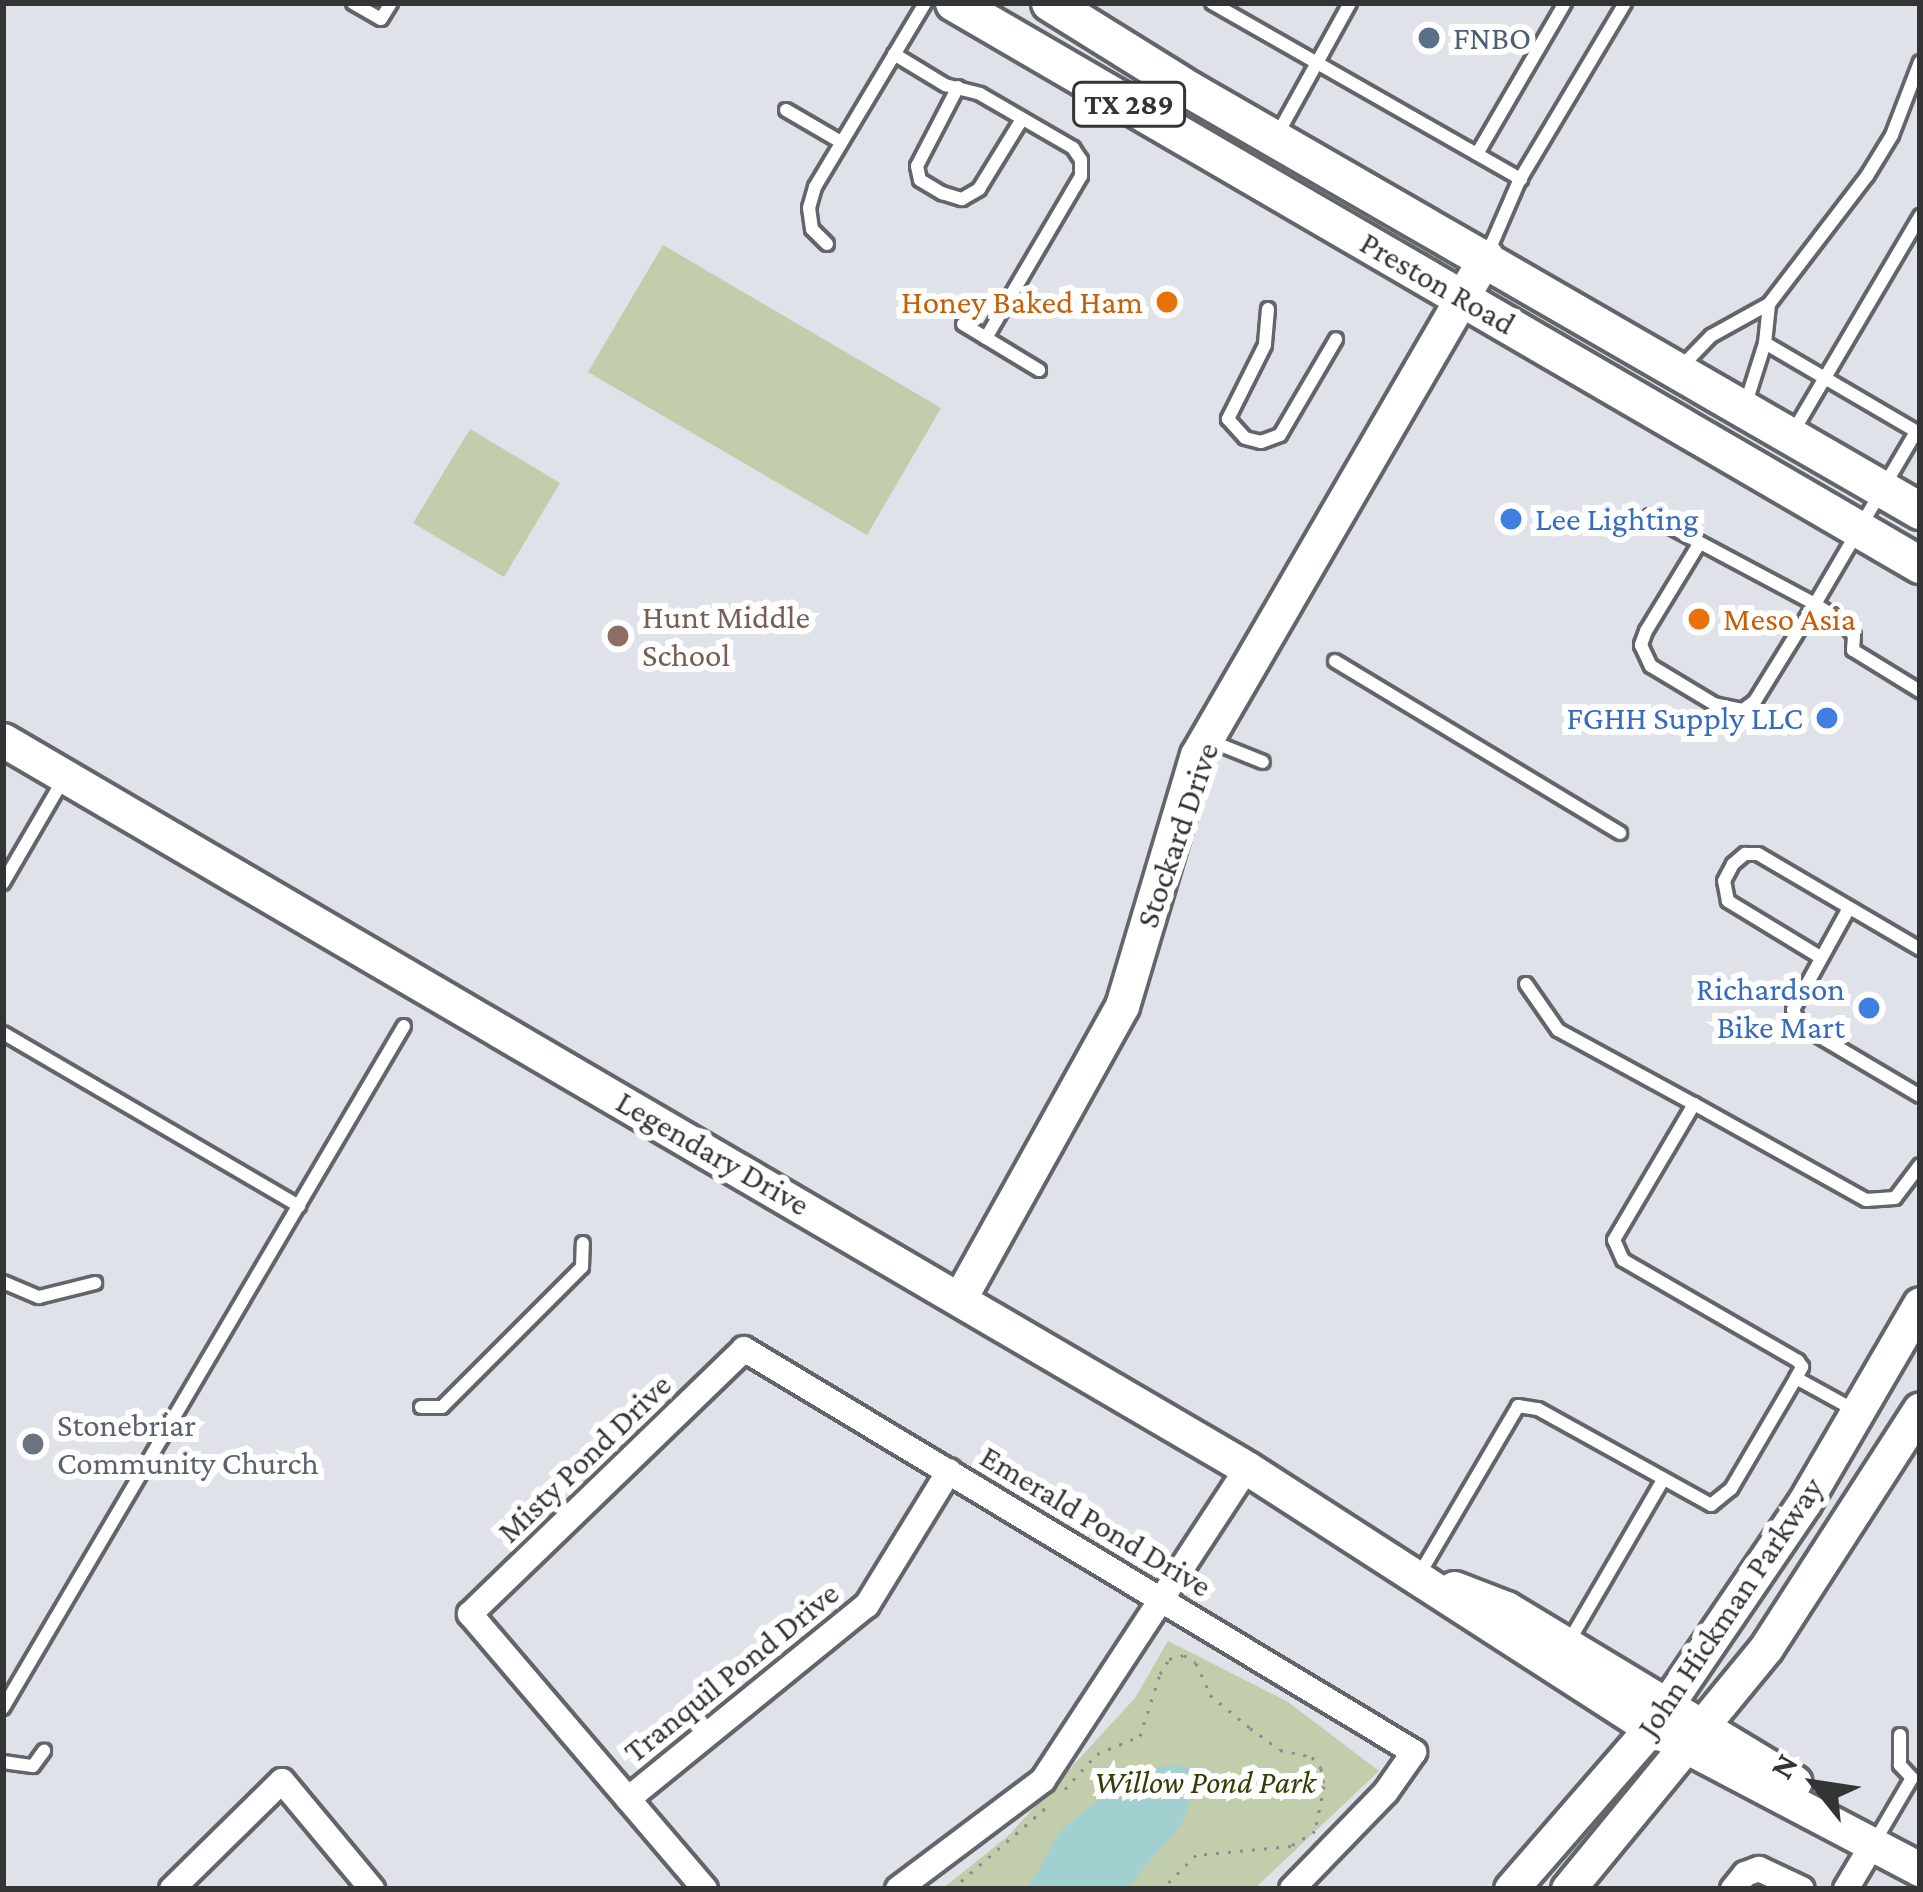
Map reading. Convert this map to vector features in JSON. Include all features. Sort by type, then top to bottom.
[{"type":"main road","name":"Preston Road","points":[[954,3],[1920,565]]},
{"type":"main road","name":"Preston Road","points":[[1070,8],[1275,138],[1920,511]]},
{"type":"street","name":"Stockard Drive","points":[[960,1298],[1122,1006],[1206,740],[1486,256]]},
{"type":"street","name":"Legendary Drive","points":[[3,740],[1247,1468],[1419,1575],[1493,1631],[1698,1736],[1920,1868]]},
{"type":"street","name":"John Hickman Parkway","points":[[1511,1889],[1660,1715],[1804,1503],[1920,1304]]},
{"type":"street","name":"Emerald Pond Drive","points":[[744,1349],[1414,1752],[1386,1792],[1292,1889]]},
{"type":"street","name":"Misty Pond Drive","points":[[628,1799],[470,1614],[744,1349]]},
{"type":"street","name":"John Hickman Parkway","points":[[1568,1889],[1698,1736],[1798,1601],[1920,1409]]},
{"type":"street","points":[[1857,1412],[1900,1443]]},
{"type":"street","points":[[898,1889],[1043,1780],[1247,1468]]},
{"type":"street","name":"Tranquil Pond Drive","points":[[628,1799],[867,1605],[949,1471]]},
{"type":"street","name":"Legendary Drive","points":[[1419,1575],[1506,1608],[1567,1644],[1660,1715]]},
{"type":"street","points":[[172,1889],[282,1780],[371,1889]]},
{"type":"street","points":[[628,1799],[705,1889]]},
{"type":"street","points":[[1846,1889],[1874,1843]]},
{"type":"street","points":[[1732,1889],[1755,1870],[1772,1871],[1802,1889]]},
{"type":"lane","points":[[353,3],[381,20],[391,3]]},
{"type":"lane","points":[[827,244],[812,229],[809,208],[841,142],[925,3]]},
{"type":"lane","points":[[1212,3],[1521,179]]},
{"type":"lane","points":[[1275,138],[1350,3]]},
{"type":"lane","points":[[1477,154],[1565,3]]},
{"type":"lane","points":[[1486,256],[1521,179],[1625,3]]},
{"type":"lane","points":[[894,54],[1022,118],[1072,148],[1082,160],[1081,176],[986,338]]},
{"type":"lane","points":[[1676,372],[1711,336],[1769,304],[1867,176],[1892,135],[1920,62]]},
{"type":"lane","points":[[958,87],[917,166],[920,180],[942,193],[962,200],[979,189],[1022,118]]},
{"type":"lane","points":[[786,110],[841,142]]},
{"type":"lane","points":[[1790,436],[1920,216]]},
{"type":"lane","points":[[1743,410],[1765,343],[1769,304]]},
{"type":"lane","points":[[1268,309],[1265,345],[1228,419],[1246,438],[1261,442],[1280,435],[1336,338]]},
{"type":"lane","points":[[963,324],[1039,370]]},
{"type":"lane","points":[[1699,544],[1641,645],[1651,666],[1730,711],[1755,701],[1918,433],[1765,343]]},
{"type":"lane","points":[[1650,516],[1815,604],[1844,623],[1854,636],[1853,650],[1920,691]]},
{"type":"lane","points":[[1335,661],[1620,833]]},
{"type":"lane","points":[[1206,740],[1263,762]]},
{"type":"lane","points":[[3,883],[65,776]]},
{"type":"lane","points":[[1820,957],[1728,901],[1724,880],[1745,854],[1758,854],[1916,946],[1920,931]]},
{"type":"lane","points":[[1849,908],[1792,1010],[1800,1025],[1920,1096]]},
{"type":"lane","points":[[1526,984],[1558,1030],[1876,1202],[1895,1198],[1920,1165]]},
{"type":"lane","points":[[3,1708],[404,1026]]},
{"type":"lane","points":[[3,1033],[299,1206]]},
{"type":"lane","points":[[1419,1575],[1518,1406],[1538,1409],[1699,1500],[1722,1501],[1796,1378],[1802,1364],[1623,1260],[1614,1240],[1694,1104]]},
{"type":"lane","points":[[422,1407],[442,1407],[582,1268],[583,1243]]},
{"type":"lane","points":[[3,1282],[39,1297],[94,1283]]},
{"type":"lane","points":[[1796,1378],[1857,1412]]},
{"type":"lane","points":[[1567,1644],[1664,1480]]},
{"type":"lane","points":[[1874,1843],[1916,1779],[1900,1765],[1900,1735]]},
{"type":"lane","points":[[3,1762],[33,1766],[44,1751]]},
{"type":"path","points":[[952,1889],[992,1850],[1023,1830],[1097,1754],[1140,1736],[1168,1659],[1184,1655],[1196,1663],[1210,1695],[1250,1728],[1280,1750],[1312,1757],[1322,1768],[1324,1786],[1315,1832],[1291,1846],[1196,1855],[1162,1889]]},
{"type":"green space","points":[[663,245],[941,408],[867,535],[588,372]]},
{"type":"green space","points":[[470,429],[560,483],[504,577],[413,523]]},
{"type":"green space","name":"Willow Pond Park","points":[[1168,1641],[1288,1702],[1379,1771],[1254,1889],[942,1889],[1008,1836],[1135,1698]]},
{"type":"water","points":[[1171,1765],[1190,1768],[1191,1800],[1181,1825],[1126,1889],[1027,1889],[1061,1830],[1115,1787],[1119,1776]]},
{"type":"place","name":"FNBO","points":[[1429,38]]},
{"type":"place","name":"Honey Baked Ham","points":[[1167,302]]},
{"type":"place","name":"Lee Lighting","points":[[1511,519]]},
{"type":"place","name":"Meso Asia","points":[[1699,619]]},
{"type":"place","name":"Hunt Middle School","points":[[618,636]]},
{"type":"place","name":"FGHH Supply LLC","points":[[1827,718]]},
{"type":"place","name":"Richardson Bike Mart","points":[[1869,1008]]},
{"type":"place","name":"Stonebriar Community Church","points":[[33,1444]]}]
